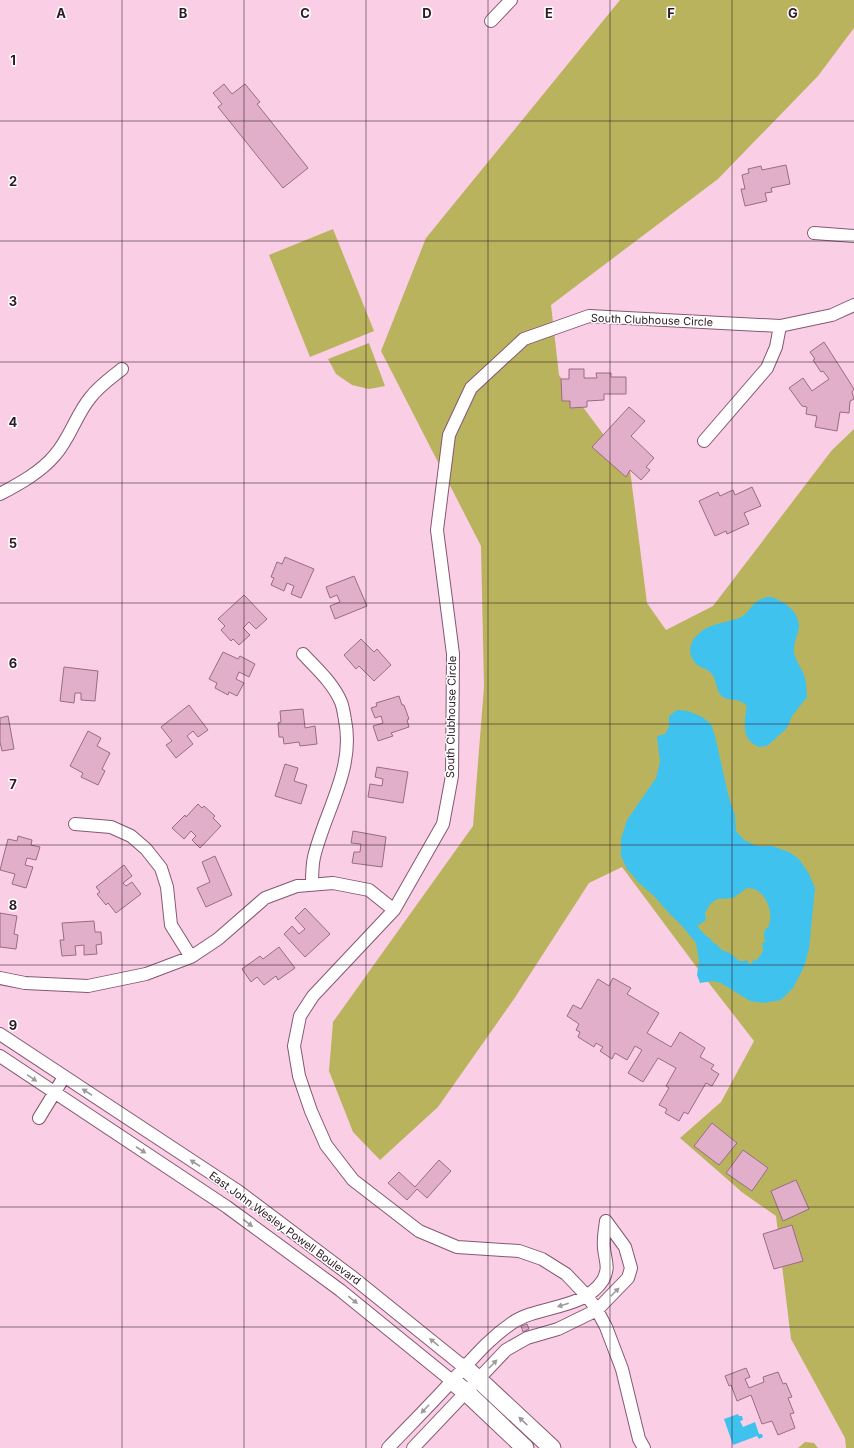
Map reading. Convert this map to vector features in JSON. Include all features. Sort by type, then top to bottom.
[{"type":"street","points":[[491,21],[511,0]]},
{"type":"street","points":[[814,233],[854,236]]},
{"type":"street","name":"South Clubhouse Circle","points":[[644,1448],[639,1439],[622,1369],[606,1327],[597,1310],[587,1296],[566,1274],[542,1259],[519,1251],[457,1247],[419,1231],[353,1180],[326,1146],[311,1111],[299,1076],[294,1046],[300,1016],[313,996],[394,910],[442,824],[452,776],[453,654],[437,530],[449,435],[471,388],[524,339],[589,316],[780,326],[832,315],[854,305]]},
{"type":"street","points":[[704,441],[767,368],[776,347],[780,326]]},
{"type":"street","points":[[0,494],[38,471],[55,456],[68,437],[90,398],[102,385],[122,370]]},
{"type":"street","points":[[303,654],[329,681],[342,702],[347,730],[345,764],[314,858],[312,885]]},
{"type":"street","points":[[76,824],[111,827],[131,836],[146,849],[161,868],[167,887],[171,925],[191,957]]},
{"type":"street","points":[[0,978],[25,983],[88,986],[146,974],[191,957],[218,939],[265,898],[297,886],[334,883],[368,890],[394,910]]},
{"type":"street","name":"East John Wesley Powell Boulevard","points":[[0,1034],[238,1191],[351,1276],[464,1367],[552,1448]]},
{"type":"street","name":"East John Wesley Powell Boulevard","points":[[0,1056],[227,1207],[340,1290],[466,1392],[525,1448]]},
{"type":"street","points":[[39,1118],[64,1077]]},
{"type":"street","points":[[388,1448],[489,1340],[513,1322],[587,1296],[602,1281],[608,1269],[604,1247],[606,1221],[625,1247],[631,1268],[628,1278],[597,1310],[558,1329],[527,1338],[506,1350],[413,1448]]},
{"type":"shaded area","points":[[620,0],[854,0],[854,28],[818,76],[718,179],[551,305],[559,375],[630,470],[647,603],[666,630],[713,606],[832,450],[854,429],[854,1448],[846,1448],[845,1438],[791,1339],[776,1216],[743,1193],[680,1138],[721,1102],[754,1041],[622,867],[589,883],[514,999],[438,1107],[380,1160],[353,1132],[329,1071],[333,1022],[473,826],[484,687],[481,546],[381,351],[426,238]]},
{"type":"shaded area","points":[[333,229],[374,331],[310,357],[269,255]]},
{"type":"shaded area","points":[[369,343],[385,386],[369,389],[352,385],[336,374],[328,359]]},
{"type":"shaded area","points":[[805,1442],[814,1443],[818,1448],[798,1448]]},
{"type":"water","points":[[771,597],[786,604],[794,612],[798,621],[799,627],[794,652],[805,678],[807,697],[792,716],[787,728],[767,746],[758,747],[747,738],[745,724],[747,706],[736,700],[728,699],[722,696],[718,690],[713,675],[708,670],[695,663],[690,650],[692,641],[695,637],[707,628],[742,617],[760,599]]},
{"type":"water","points":[[677,710],[688,711],[702,717],[711,724],[729,798],[735,815],[736,831],[744,840],[757,846],[772,846],[789,852],[799,859],[809,874],[815,888],[809,949],[804,967],[793,988],[781,1000],[764,1003],[750,1001],[721,983],[713,981],[700,983],[697,975],[699,961],[696,943],[654,896],[639,883],[627,869],[621,856],[621,839],[627,820],[656,778],[660,762],[657,736],[665,734],[669,726],[669,716]],"holes":[[[747,888],[753,889],[763,895],[766,900],[769,906],[770,919],[768,927],[765,931],[764,939],[766,940],[762,944],[763,951],[757,960],[755,961],[753,959],[752,963],[749,964],[747,960],[740,961],[730,953],[723,951],[697,926],[706,920],[705,913],[710,904],[717,899],[733,898]]]},
{"type":"water","points":[[738,1414],[739,1416],[742,1416],[743,1420],[740,1421],[743,1427],[755,1422],[759,1434],[762,1434],[763,1437],[759,1439],[757,1436],[733,1445],[724,1419]]},
{"type":"building","points":[[224,84],[232,94],[245,84],[260,102],[257,104],[308,168],[283,188],[218,107],[222,104],[213,93]]},
{"type":"building","points":[[786,165],[790,184],[771,188],[772,192],[765,193],[767,201],[745,206],[741,189],[745,189],[742,175],[749,173],[748,169],[761,166],[762,170]]},
{"type":"building","points":[[824,342],[854,389],[852,392],[854,399],[850,401],[849,413],[840,412],[837,431],[815,427],[817,416],[806,414],[807,407],[802,406],[789,388],[803,378],[812,391],[829,379],[823,371],[821,372],[813,360],[815,359],[810,352]]},
{"type":"building","points":[[569,369],[584,369],[584,378],[597,378],[596,373],[611,373],[611,377],[626,377],[626,394],[604,394],[604,400],[587,401],[587,407],[570,408],[570,401],[562,401],[561,379],[569,379]]},
{"type":"building","points":[[629,407],[645,421],[631,436],[654,458],[646,467],[650,470],[641,480],[630,470],[626,477],[592,447]]},
{"type":"building","points":[[752,487],[761,506],[744,513],[749,524],[727,534],[726,531],[715,536],[699,501],[718,492],[720,496],[733,490],[735,495]]},
{"type":"building","points":[[285,557],[314,569],[301,598],[291,594],[294,586],[287,583],[284,591],[271,585],[274,578],[271,577],[277,562],[282,564]]},
{"type":"building","points":[[354,576],[367,606],[335,619],[330,606],[340,602],[337,595],[330,598],[326,587]]},
{"type":"building","points":[[244,595],[267,619],[256,629],[249,622],[243,628],[250,635],[239,645],[233,639],[231,641],[221,630],[225,626],[218,619]]},
{"type":"building","points":[[361,639],[374,652],[377,649],[391,665],[374,681],[359,666],[356,669],[344,655]]},
{"type":"building","points":[[223,652],[238,659],[240,656],[255,664],[249,677],[239,672],[236,679],[244,683],[237,696],[229,692],[228,695],[215,688],[217,683],[209,679]]},
{"type":"building","points":[[64,667],[98,671],[95,701],[81,700],[81,693],[75,693],[74,703],[60,701]]},
{"type":"building","points":[[399,696],[409,719],[407,720],[409,727],[391,733],[393,736],[378,741],[373,726],[383,723],[381,716],[375,718],[371,708],[377,706],[376,703]]},
{"type":"building","points":[[189,705],[208,730],[198,737],[193,731],[187,736],[193,744],[176,758],[166,745],[172,741],[161,727]]},
{"type":"building","points":[[303,709],[305,728],[315,726],[317,744],[300,746],[299,742],[284,744],[283,737],[279,737],[278,723],[281,722],[280,711]]},
{"type":"building","points":[[8,716],[14,749],[2,751],[0,742],[0,718]]},
{"type":"building","points":[[88,731],[101,738],[97,746],[110,753],[102,769],[105,771],[98,785],[81,777],[83,773],[70,766]]},
{"type":"building","points":[[285,764],[298,768],[294,781],[307,785],[301,804],[275,796]]},
{"type":"building","points":[[377,767],[408,772],[403,803],[368,797],[370,784],[382,786],[383,779],[375,777]]},
{"type":"building","points":[[198,804],[202,808],[204,806],[215,816],[213,818],[221,826],[200,848],[192,840],[196,836],[191,831],[184,839],[172,828],[185,815],[186,817]]},
{"type":"building","points":[[353,831],[386,837],[382,867],[352,863],[354,852],[360,852],[361,844],[351,843]]},
{"type":"building","points":[[18,836],[32,840],[31,845],[40,847],[36,860],[27,858],[25,865],[33,867],[26,888],[12,884],[15,874],[0,870],[8,839],[17,841]]},
{"type":"building","points":[[215,856],[232,895],[206,907],[197,888],[210,882],[202,862]]},
{"type":"building","points":[[124,865],[132,876],[123,883],[126,886],[132,882],[141,894],[116,913],[108,903],[106,905],[97,894],[100,892],[96,887]]},
{"type":"building","points":[[305,908],[330,934],[305,957],[284,934],[292,926],[299,934],[305,929],[295,918]]},
{"type":"building","points":[[0,913],[17,916],[14,934],[18,935],[16,949],[0,947]]},
{"type":"building","points":[[94,921],[95,932],[101,932],[102,944],[96,945],[97,954],[84,955],[84,945],[75,946],[76,955],[62,956],[60,940],[64,940],[62,923]]},
{"type":"building","points":[[279,947],[295,968],[278,980],[276,976],[264,985],[257,977],[251,982],[242,969],[260,956],[263,959]]},
{"type":"building","points":[[613,978],[631,988],[627,994],[659,1013],[647,1033],[671,1047],[680,1032],[705,1048],[700,1057],[714,1065],[711,1069],[719,1074],[712,1086],[706,1083],[688,1114],[684,1112],[679,1121],[665,1113],[667,1109],[659,1105],[669,1088],[666,1086],[676,1068],[658,1058],[643,1082],[628,1073],[642,1050],[635,1046],[627,1060],[615,1053],[612,1059],[600,1051],[603,1047],[596,1043],[594,1047],[578,1037],[580,1032],[576,1030],[579,1024],[567,1016],[573,1005],[581,1009],[598,979],[609,986]]},
{"type":"building","points":[[712,1123],[737,1143],[719,1165],[694,1146]]},
{"type":"building","points":[[743,1150],[768,1168],[752,1191],[726,1173]]},
{"type":"building","points":[[439,1160],[451,1171],[427,1198],[417,1189],[407,1200],[388,1183],[399,1172],[415,1187]]},
{"type":"building","points":[[796,1180],[809,1209],[783,1221],[771,1191]]},
{"type":"building","points":[[792,1225],[803,1261],[774,1269],[763,1234]]},
{"type":"building","points":[[527,1324],[529,1329],[523,1332],[521,1326]]},
{"type":"building","points":[[746,1368],[750,1377],[745,1379],[749,1388],[764,1382],[763,1377],[778,1372],[783,1384],[786,1383],[792,1397],[788,1398],[794,1413],[790,1414],[795,1428],[778,1435],[772,1421],[762,1424],[751,1395],[737,1401],[731,1385],[729,1386],[725,1376]]}]
